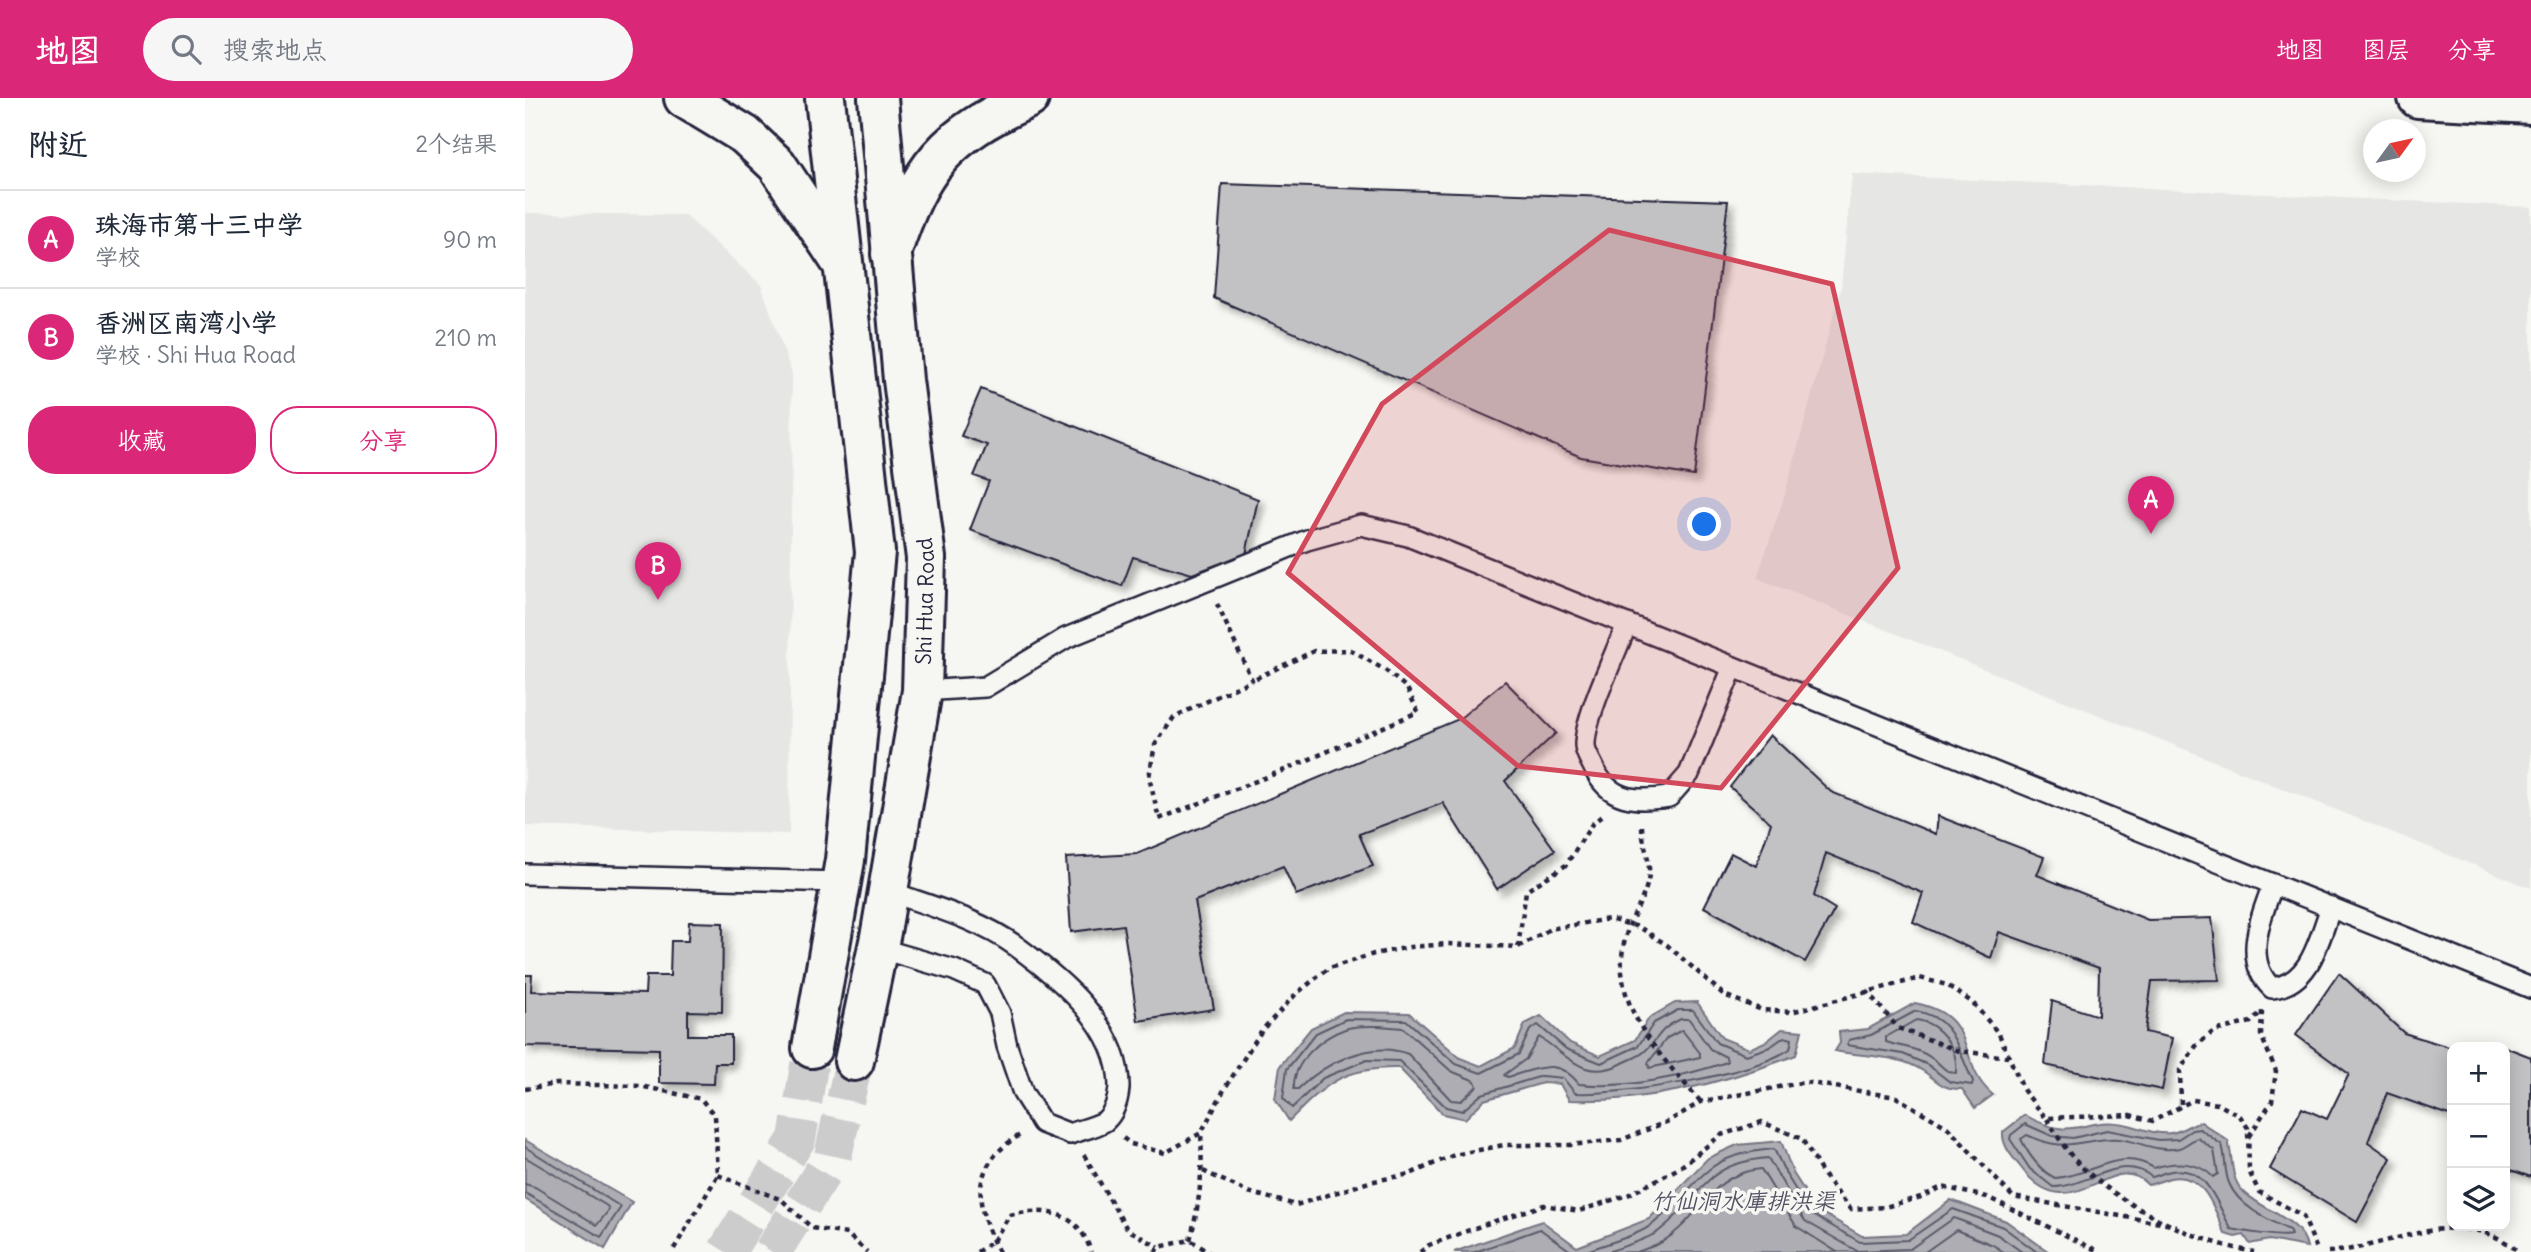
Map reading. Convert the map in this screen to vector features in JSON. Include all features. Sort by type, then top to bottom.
[{"type":"street","points":[[684,98],[745,135],[777,165],[843,265]]},
{"type":"street","points":[[812,1048],[841,882],[875,552],[825,98]]},
{"type":"street","name":"Shi Hua Road","points":[[854,1061],[878,948],[922,691],[926,558],[903,380],[878,98]]},
{"type":"street","points":[[891,254],[926,170],[955,139],[991,115],[1029,98]]},
{"type":"street","points":[[2418,98],[2531,104]]},
{"type":"lane","points":[[922,691],[985,687],[1066,638],[1307,540],[1361,525],[1408,536],[2531,988]]},
{"type":"lane","points":[[1627,624],[1593,714],[1585,747],[1599,782],[1633,799],[1669,797],[1689,774],[1733,667]]},
{"type":"lane","points":[[525,874],[841,882]]},
{"type":"lane","points":[[2273,884],[2259,924],[2255,960],[2263,979],[2272,988],[2288,986],[2306,970],[2331,907]]},
{"type":"lane","points":[[878,948],[954,970],[985,984],[1000,1013],[1006,1046],[1023,1093],[1042,1123],[1070,1134],[1104,1121],[1118,1102],[1119,1068],[1100,1024],[1065,987],[1014,944],[950,912],[888,891]]},
{"type":"path","points":[[1206,581],[1252,680]]},
{"type":"path","points":[[1350,650],[1385,670],[1407,688],[1418,712],[1287,769],[1159,820],[1149,777],[1155,745],[1174,717],[1252,680],[1314,651],[1350,650]]},
{"type":"path","points":[[1518,947],[1527,891],[1566,865],[1592,824],[1633,799],[1649,872],[1644,895],[1628,924],[1621,953],[1634,1020],[1701,1102]]},
{"type":"path","points":[[1190,1240],[1199,1206],[1203,1171],[1201,1133],[1225,1088],[1262,1030],[1296,994],[1329,968],[1374,954],[1410,947],[1448,944],[1518,947],[1550,929],[1609,919],[1639,927],[1667,945],[1724,995],[1762,1010],[1791,1013],[1866,990],[1920,978],[1947,985],[1973,1003],[1999,1034],[2024,1091],[2085,1170],[2111,1189],[2177,1226],[2237,1249],[2254,1252]]},
{"type":"path","points":[[2181,1104],[2180,1070],[2196,1046],[2214,1031],[2251,1022],[2262,1010],[2272,988]]},
{"type":"path","points":[[1866,990],[1898,1028],[1959,1051],[2008,1057]]},
{"type":"path","points":[[2248,1137],[2272,1101],[2276,1070],[2262,1035],[2262,1010]]},
{"type":"path","points":[[1203,1171],[1248,1192],[1296,1205],[1369,1182],[1410,1174],[1454,1155],[1504,1145],[1570,1145],[1621,1140],[1669,1121],[1701,1102],[1805,1082],[1896,1097],[1947,1127],[2013,1197],[2177,1226]]},
{"type":"path","points":[[525,1089],[556,1084],[640,1086],[701,1100],[715,1116],[718,1175],[672,1252]]},
{"type":"path","points":[[2046,1118],[2130,1115],[2153,1121],[2193,1100],[2218,1104],[2240,1116],[2248,1128],[2249,1171],[2259,1192],[2302,1216],[2318,1252]]},
{"type":"path","points":[[1104,1121],[1131,1144],[1165,1153],[1201,1133]]},
{"type":"path","points":[[1420,1252],[1441,1241],[1544,1205],[1579,1211],[1630,1194],[1679,1168],[1721,1135],[1762,1122],[1802,1139],[1824,1176],[1851,1209],[1885,1206],[1921,1197],[1942,1187],[1987,1196],[2100,1252]]},
{"type":"path","points":[[999,1252],[981,1209],[981,1174],[1003,1146],[1042,1123]]},
{"type":"path","points":[[1070,1134],[1127,1229],[1157,1250],[1190,1240],[1209,1252]]},
{"type":"path","points":[[718,1175],[782,1200],[811,1228],[847,1234],[867,1252]]},
{"type":"path","points":[[977,1252],[993,1241],[1010,1215],[1035,1210],[1073,1220],[1087,1239],[1091,1252]]},
{"type":"path","points":[[2329,1252],[2352,1251],[2454,1226],[2506,1241],[2519,1252]]},
{"type":"highlighted area","points":[[1609,230],[1832,284],[1898,568],[1721,788],[1518,766],[1288,573],[1382,404]]},
{"type":"shaded area","points":[[1852,174],[2531,207],[2531,888],[1757,578],[1786,491],[1841,287]]},
{"type":"shaded area","points":[[525,213],[685,215],[761,285],[792,374],[789,834],[525,826]]},
{"type":"water","points":[[1697,1002],[1722,1038],[1749,1049],[1767,1041],[1782,1029],[1802,1031],[1796,1055],[1713,1082],[1627,1098],[1569,1100],[1560,1084],[1543,1083],[1484,1100],[1465,1119],[1443,1114],[1399,1068],[1364,1071],[1337,1080],[1289,1121],[1275,1099],[1280,1066],[1311,1028],[1344,1012],[1409,1013],[1460,1058],[1481,1066],[1515,1048],[1525,1024],[1541,1016],[1570,1043],[1600,1056],[1635,1040],[1649,1018],[1675,1003]]},
{"type":"water","points":[[1915,1003],[1936,1009],[1950,1018],[1959,1030],[1981,1083],[1993,1095],[1975,1108],[1962,1089],[1945,1086],[1913,1066],[1892,1059],[1835,1051],[1840,1043],[1839,1032],[1868,1029]]},
{"type":"water","points":[[2025,1115],[2056,1128],[2110,1123],[2165,1133],[2201,1122],[2228,1141],[2233,1172],[2241,1189],[2289,1221],[2303,1237],[2307,1247],[2269,1240],[2250,1244],[2244,1235],[2235,1237],[2225,1234],[2207,1194],[2192,1180],[2182,1177],[2148,1185],[2134,1176],[2119,1175],[2072,1192],[2055,1192],[2038,1185],[2010,1154],[2003,1137],[2003,1132]]},
{"type":"water","points":[[525,1140],[632,1202],[605,1249],[525,1199]]},
{"type":"water","name":"竹仙洞水庫排洪渠","points":[[1781,1141],[1793,1173],[1816,1209],[1862,1236],[1906,1234],[1951,1200],[2006,1221],[2049,1252],[1454,1252],[1542,1221],[1577,1247],[1649,1219],[1708,1158],[1737,1145]]},
{"type":"building","points":[[1222,184],[1728,201],[1694,476],[1581,457],[1214,298]]},
{"type":"building","points":[[981,389],[1258,499],[1246,554],[1192,574],[1133,557],[1122,586],[970,530],[989,481],[974,476],[987,445],[961,436]]},
{"type":"building","points":[[1505,681],[1556,733],[1505,781],[1555,850],[1497,889],[1443,803],[1359,834],[1373,866],[1296,895],[1283,866],[1195,901],[1214,1009],[1138,1021],[1123,925],[1071,932],[1066,858],[1137,854],[1459,719]]},
{"type":"building","points":[[1770,735],[1831,792],[1936,834],[1938,816],[2044,857],[2037,875],[2148,920],[2212,918],[2219,980],[2152,981],[2145,1032],[2172,1038],[2162,1090],[2045,1065],[2052,1001],[2098,1016],[2099,968],[1999,932],[1991,958],[1913,922],[1923,893],[1826,853],[1814,896],[1835,909],[1805,962],[1704,907],[1731,853],[1756,866],[1771,823],[1730,787]]},
{"type":"building","points":[[689,922],[723,923],[722,1012],[688,1011],[688,1035],[731,1035],[731,1063],[715,1063],[714,1084],[659,1083],[659,1049],[525,1046],[525,975],[532,975],[531,991],[645,994],[646,976],[670,976],[671,941],[688,941]]},
{"type":"building","points":[[2339,973],[2404,1033],[2447,1046],[2447,1114],[2387,1093],[2368,1142],[2391,1158],[2357,1222],[2270,1169],[2302,1108],[2327,1119],[2349,1074],[2296,1035]]},
{"type":"building","points":[[2510,1049],[2531,1057],[2531,1177],[2510,1170]]},
{"type":"tunnel","points":[[726,1252],[797,1139],[812,1048]]},
{"type":"tunnel","points":[[772,1252],[833,1156],[854,1061]]},
{"type":"place","name":"珠海市第十三中学","points":[[2151,534]]},
{"type":"place","name":"香洲区南湾小学","points":[[658,600]]}]
